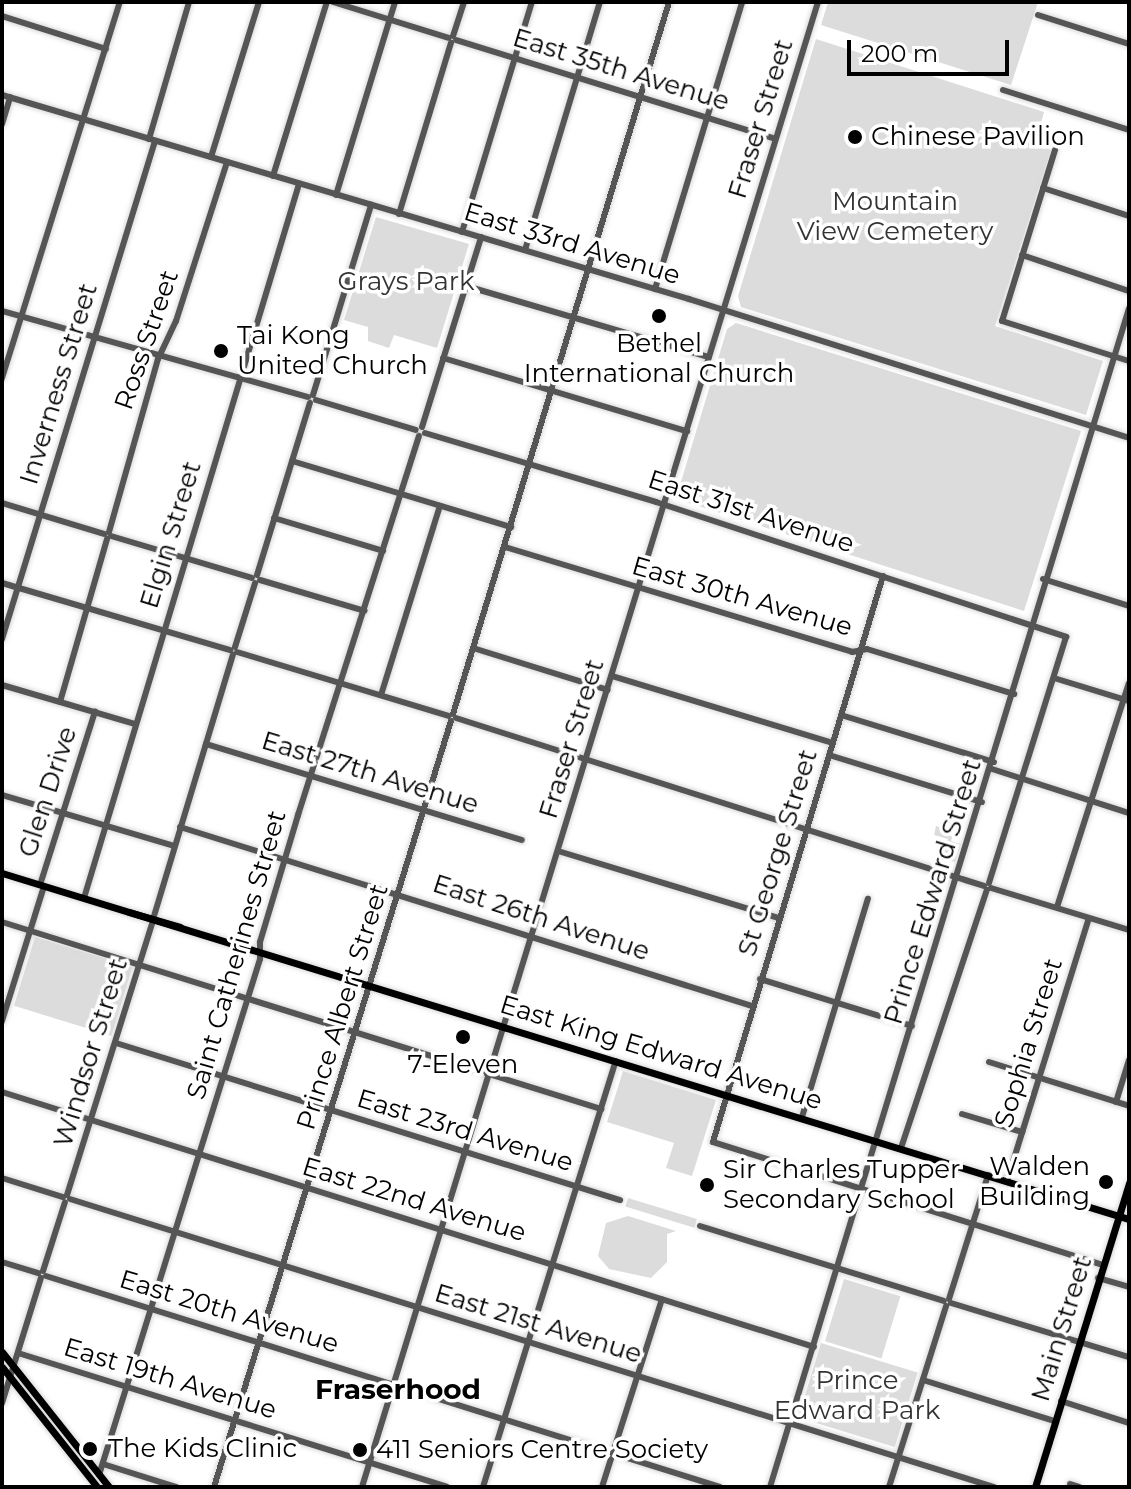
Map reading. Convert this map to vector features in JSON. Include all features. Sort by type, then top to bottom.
[{"type":"main road","name":"East King Edward Avenue","points":[[2,873],[1129,1219]]},
{"type":"main road","name":"Main Street","points":[[1035,1487],[1129,1183]]},
{"type":"main road","points":[[2,1352],[109,1487]]},
{"type":"main road","points":[[2,1367],[96,1487]]},
{"type":"street","points":[[2,378],[120,2]]},
{"type":"street","name":"Inverness Street","points":[[2,639],[152,140],[189,2]]},
{"type":"street","points":[[211,157],[259,2]]},
{"type":"street","points":[[273,176],[330,2]]},
{"type":"street","name":"East 35th Avenue","points":[[330,2],[775,139]]},
{"type":"street","points":[[336,195],[395,2]]},
{"type":"street","points":[[399,214],[464,2]]},
{"type":"street","points":[[462,232],[532,2]]},
{"type":"street","points":[[525,250],[600,2]]},
{"type":"street","name":"Prince Albert Street","points":[[214,1487],[357,1033],[669,2]]},
{"type":"street","points":[[655,289],[742,2]]},
{"type":"street","name":"Fraser Street","points":[[362,1487],[818,2]]},
{"type":"street","points":[[1038,15],[1129,44]]},
{"type":"street","points":[[2,16],[106,49]]},
{"type":"street","points":[[1003,90],[1129,130]]},
{"type":"street","points":[[2,124],[6,96]]},
{"type":"street","name":"East 33rd Avenue","points":[[6,96],[655,289],[1129,438]]},
{"type":"street","points":[[1055,150],[1002,316],[1005,324],[1129,361]]},
{"type":"street","name":"Ross Street","points":[[60,702],[160,353],[176,321],[227,162]]},
{"type":"street","name":"Elgin Street","points":[[84,898],[238,376],[299,184]]},
{"type":"street","points":[[1043,188],[1129,216]]},
{"type":"street","name":"Windsor Street","points":[[2,1403],[116,1043],[371,205]]},
{"type":"street","name":"Saint Catherines Street","points":[[96,1487],[247,999],[286,859],[481,237]]},
{"type":"street","points":[[1022,255],[1129,291]]},
{"type":"street","points":[[466,286],[709,357]]},
{"type":"street","name":"Prince Edward Street","points":[[770,1487],[959,878],[1014,694],[1043,579],[1129,308]]},
{"type":"street","name":"East 31st Avenue","points":[[2,311],[160,353],[665,504],[1063,635],[1065,643],[1054,678]]},
{"type":"street","points":[[443,358],[687,431]]},
{"type":"street","points":[[292,461],[511,527]]},
{"type":"street","points":[[2,503],[365,611]]},
{"type":"street","points":[[381,695],[440,506]]},
{"type":"street","points":[[274,518],[383,551]]},
{"type":"street","name":"East 30th Avenue","points":[[505,547],[860,651],[870,649],[1014,694]]},
{"type":"street","name":"St George Street","points":[[862,1192],[713,1142],[883,576]]},
{"type":"street","points":[[1043,579],[1129,606]]},
{"type":"street","points":[[2,583],[381,695],[1129,929]]},
{"type":"street","points":[[473,648],[608,690]]},
{"type":"street","points":[[612,676],[832,743]]},
{"type":"street","points":[[901,1148],[1054,678],[1126,700]]},
{"type":"street","points":[[1057,907],[1129,683]]},
{"type":"street","points":[[2,685],[135,724]]},
{"type":"street","name":"Glen Drive","points":[[2,1021],[62,813],[95,712]]},
{"type":"street","points":[[841,715],[1129,813]]},
{"type":"street","name":"East 27th Avenue","points":[[206,744],[522,840]]},
{"type":"street","points":[[829,755],[982,802]]},
{"type":"street","points":[[2,795],[174,846]]},
{"type":"street","name":"East 26th Avenue","points":[[180,827],[399,893],[752,1006]]},
{"type":"street","points":[[558,851],[779,918]]},
{"type":"street","points":[[802,1117],[868,899]]},
{"type":"street","name":"Sophia Street","points":[[1007,1181],[1089,918]]},
{"type":"street","points":[[2,922],[601,1109]]},
{"type":"street","points":[[760,979],[912,1026]]},
{"type":"street","name":"East 23rd Avenue","points":[[116,1043],[620,1200]]},
{"type":"street","points":[[1116,1102],[1129,1060]]},
{"type":"street","points":[[483,1487],[616,1061]]},
{"type":"street","points":[[989,1062],[1129,1106]]},
{"type":"street","name":"East 22nd Avenue","points":[[2,1092],[814,1347]]},
{"type":"street","points":[[962,1114],[1022,1132]]},
{"type":"street","points":[[889,1487],[988,1175]]},
{"type":"street","name":"East 21st Avenue","points":[[2,1178],[994,1487]]},
{"type":"street","points":[[862,1192],[1102,1265]]},
{"type":"street","points":[[700,1226],[1129,1357]]},
{"type":"street","name":"East 20th Avenue","points":[[2,1262],[720,1487]]},
{"type":"street","points":[[1098,1278],[1129,1287]]},
{"type":"street","points":[[602,1487],[662,1299]]},
{"type":"street","name":"East 19th Avenue","points":[[18,1353],[447,1487]]},
{"type":"street","points":[[923,1380],[1055,1421]]},
{"type":"street","points":[[1061,1401],[1129,1423]]},
{"type":"street","points":[[103,1464],[176,1487]]},
{"type":"street","points":[[1070,1484],[1079,1487]]},
{"type":"green space","points":[[828,2],[1038,2],[1011,85],[821,25]]},
{"type":"green space","name":"Mountain View Cemetery","points":[[816,39],[1044,112],[1035,145],[1051,150],[995,326],[1103,361],[1086,415],[741,307],[738,296]]},
{"type":"green space","name":"Grays Park","points":[[376,217],[469,244],[437,348],[394,335],[389,348],[368,341],[368,327],[344,320]]},
{"type":"green space","points":[[736,323],[1081,431],[1024,611],[680,500],[677,495],[727,329]]},
{"type":"green space","points":[[936,826],[954,831],[951,841],[961,844],[955,862],[942,858],[948,839],[934,835]]},
{"type":"green space","points":[[35,937],[133,967],[111,1036],[14,1006]]},
{"type":"green space","points":[[623,1071],[716,1100],[692,1176],[666,1168],[674,1143],[607,1122]]},
{"type":"green space","points":[[628,1198],[697,1219],[694,1228],[625,1207]]},
{"type":"green space","points":[[628,1216],[676,1231],[667,1234],[667,1262],[651,1278],[609,1269],[598,1256],[606,1223]]},
{"type":"green space","points":[[844,1279],[900,1296],[881,1358],[825,1341]]},
{"type":"green space","name":"Prince Edward Park","points":[[821,1343],[918,1373],[895,1447],[798,1418]]},
{"type":"place","name":"Chinese Pavilion","points":[[855,137]]},
{"type":"place","name":"Bethel International Church","points":[[659,316]]},
{"type":"place","name":"Tai Kong United Church","points":[[221,351]]},
{"type":"place","name":"7-Eleven","points":[[463,1037]]},
{"type":"place","name":"Walden Building","points":[[1106,1182]]},
{"type":"place","name":"Sir Charles Tupper Secondary School","points":[[707,1185]]},
{"type":"place","name":"The Kids Clinic","points":[[90,1449]]},
{"type":"place","name":"411 Seniors Centre Society","points":[[360,1450]]},
{"type":"district","name":"Fraserhood","points":[[398,1389]]}]
